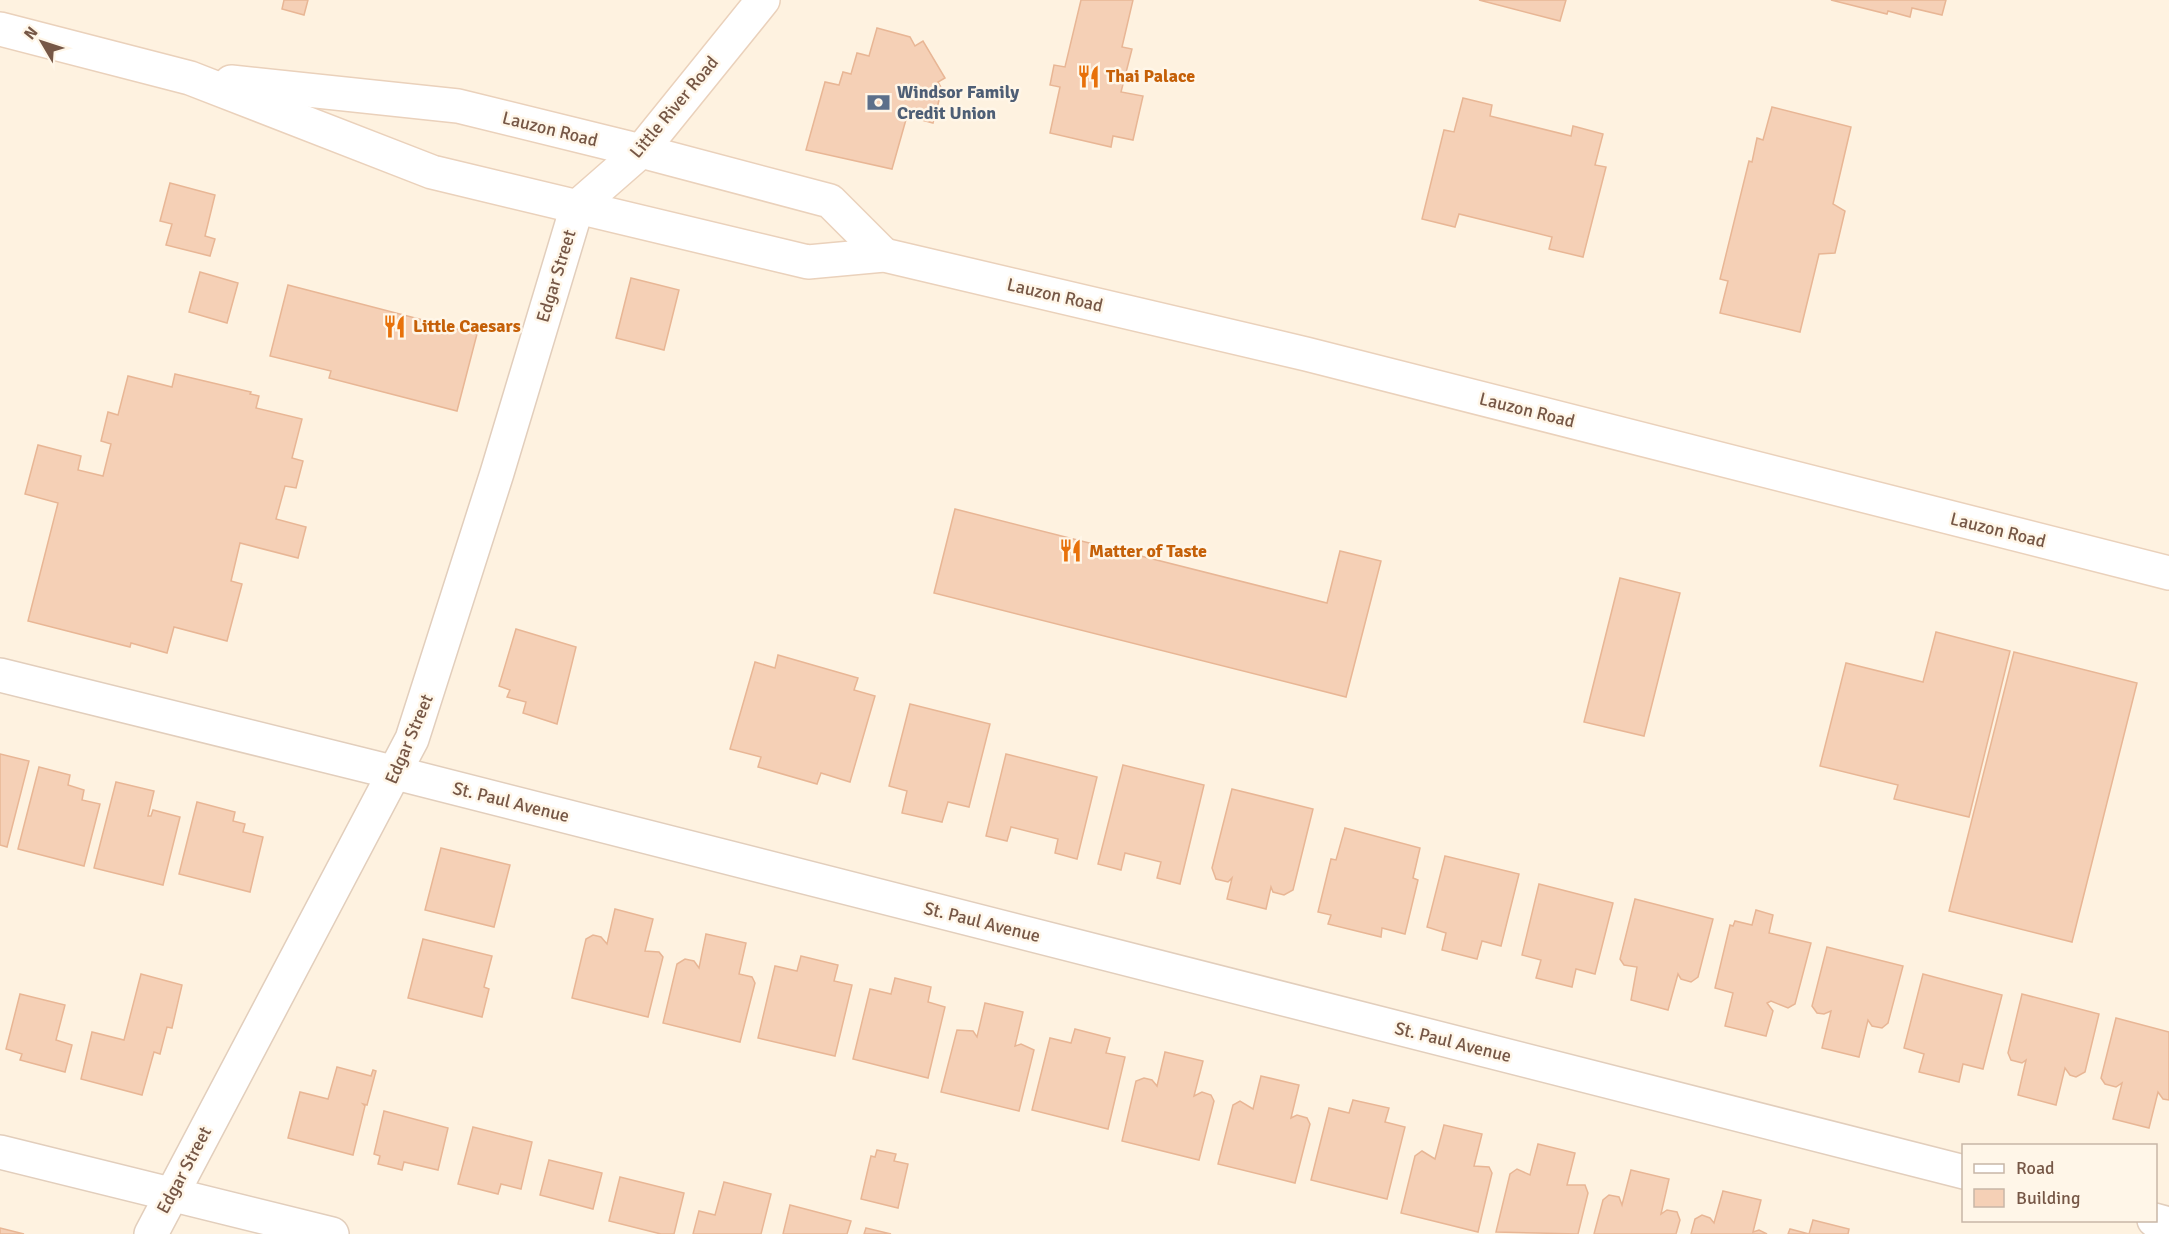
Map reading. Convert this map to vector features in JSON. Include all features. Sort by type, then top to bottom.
[{"type":"street","name":"Little River Road","points":[[577,207],[641,151],[763,0]]},
{"type":"street","name":"Lauzon Road","points":[[0,29],[190,78],[432,172],[808,262],[884,255],[1306,354],[2169,573]]},
{"type":"street","name":"Lauzon Road","points":[[190,78],[458,106],[641,151],[830,201],[884,255]]},
{"type":"street","name":"Edgar Street","points":[[151,1234],[396,773],[427,700],[577,207]]},
{"type":"street","name":"St. Paul Avenue","points":[[0,675],[396,773],[1962,1171]]},
{"type":"street","points":[[0,1152],[332,1234]]},
{"type":"building","points":[[284,0],[308,0],[304,15],[282,9]]},
{"type":"building","name":"Thai Palace","points":[[1081,0],[1133,0],[1122,47],[1132,49],[1121,92],[1143,96],[1133,140],[1113,136],[1111,147],[1050,133],[1060,87],[1050,85],[1054,65],[1065,67]]},
{"type":"building","points":[[1479,0],[1566,0],[1560,21]]},
{"type":"building","points":[[1831,0],[1946,0],[1942,15],[1912,8],[1910,17],[1888,11],[1887,14]]},
{"type":"building","name":"Windsor Family Credit Union","points":[[877,28],[910,37],[915,46],[923,41],[945,78],[938,82],[942,89],[933,123],[907,116],[892,169],[806,150],[825,82],[839,85],[843,72],[851,74],[857,53],[869,56]]},
{"type":"building","points":[[1463,98],[1492,105],[1490,116],[1571,136],[1573,126],[1603,134],[1595,165],[1606,167],[1583,257],[1549,249],[1552,237],[1459,214],[1455,227],[1422,219],[1444,130],[1454,132]]},
{"type":"building","points":[[1772,107],[1851,127],[1833,204],[1845,211],[1835,253],[1819,254],[1800,332],[1720,313],[1728,281],[1720,279],[1749,161],[1752,162],[1757,138],[1763,140]]},
{"type":"building","points":[[170,183],[215,195],[205,236],[215,239],[210,256],[166,245],[172,224],[160,221]]},
{"type":"building","points":[[200,272],[238,283],[227,323],[189,312]]},
{"type":"building","points":[[631,278],[679,290],[664,350],[616,338]]},
{"type":"building","points":[[288,285],[477,334],[457,411],[329,378],[331,371],[270,356]]},
{"type":"building","points":[[175,374],[251,392],[250,394],[259,396],[256,408],[302,419],[292,458],[303,461],[296,488],[285,486],[276,519],[306,527],[298,558],[240,543],[231,581],[242,584],[227,641],[174,627],[167,653],[131,643],[130,647],[28,621],[58,503],[25,494],[38,445],[81,456],[78,470],[103,476],[111,444],[101,441],[108,412],[118,415],[128,376],[172,387]]},
{"type":"building","points":[[955,509],[1327,603],[1340,551],[1381,561],[1346,697],[934,593]]},
{"type":"building","points":[[1620,578],[1680,593],[1644,736],[1584,722]]},
{"type":"building","points":[[516,629],[576,647],[557,724],[523,713],[526,702],[507,697],[510,690],[499,686]]},
{"type":"building","points":[[1936,632],[2010,651],[1969,817],[1894,799],[1898,785],[1820,766],[1846,663],[1923,682]]},
{"type":"building","points":[[2014,652],[2137,683],[2072,942],[1949,911]]},
{"type":"building","points":[[778,655],[858,678],[854,690],[875,696],[850,782],[821,773],[817,784],[758,767],[761,757],[730,749],[755,662],[775,668]]},
{"type":"building","points":[[910,704],[990,724],[969,807],[948,802],[942,822],[902,813],[907,791],[889,786]]},
{"type":"building","points":[[0,754],[29,761],[7,847],[0,845]]},
{"type":"building","points":[[1006,754],[1097,777],[1077,859],[1055,853],[1058,839],[1011,827],[1007,841],[986,836]]},
{"type":"building","points":[[1123,765],[1204,785],[1180,884],[1157,878],[1161,862],[1125,853],[1121,870],[1098,864]]},
{"type":"building","points":[[39,767],[70,775],[68,785],[84,790],[82,800],[100,804],[84,866],[18,849]]},
{"type":"building","points":[[116,782],[154,791],[148,816],[151,816],[153,810],[180,817],[163,885],[94,868]]},
{"type":"building","points":[[1232,789],[1313,809],[1293,890],[1284,895],[1273,892],[1271,887],[1266,909],[1227,899],[1232,878],[1228,882],[1216,879],[1212,868]]},
{"type":"building","points":[[197,802],[235,812],[233,821],[245,824],[243,832],[263,837],[250,892],[179,874]]},
{"type":"building","points":[[1345,828],[1420,848],[1413,878],[1418,880],[1405,934],[1382,928],[1381,937],[1328,924],[1331,915],[1318,912],[1331,859],[1336,860]]},
{"type":"building","points":[[441,848],[510,865],[494,927],[425,910]]},
{"type":"building","points":[[1445,856],[1519,874],[1501,946],[1482,941],[1477,959],[1442,950],[1446,933],[1427,927]]},
{"type":"building","points":[[1539,884],[1613,903],[1595,974],[1576,969],[1572,987],[1536,978],[1541,960],[1522,955]]},
{"type":"building","points":[[1635,899],[1713,919],[1698,977],[1691,982],[1681,979],[1678,974],[1668,1010],[1631,1000],[1637,967],[1624,965],[1620,959]]},
{"type":"building","points":[[615,909],[653,919],[645,951],[659,952],[663,957],[648,1017],[572,998],[586,939],[593,935],[601,937],[607,944]]},
{"type":"building","points":[[1756,910],[1773,915],[1769,933],[1811,943],[1795,1004],[1788,1008],[1771,1001],[1767,1003],[1773,1011],[1766,1036],[1725,1026],[1733,993],[1715,988],[1730,925],[1733,926],[1735,921],[1752,925]]},
{"type":"building","points":[[706,934],[746,943],[739,974],[752,977],[755,983],[740,1042],[663,1023],[677,964],[685,959],[694,961],[699,968]]},
{"type":"building","points":[[423,939],[492,956],[484,987],[489,989],[482,1017],[408,998]]},
{"type":"building","points":[[1827,947],[1903,966],[1888,1023],[1882,1028],[1872,1026],[1868,1020],[1859,1057],[1822,1048],[1831,1011],[1824,1014],[1817,1013],[1812,1006]]},
{"type":"building","points":[[801,956],[838,965],[834,981],[852,985],[835,1056],[758,1038],[775,966],[797,971]]},
{"type":"building","points":[[141,974],[182,985],[172,1028],[167,1027],[160,1054],[154,1052],[142,1095],[81,1079],[92,1032],[124,1040]]},
{"type":"building","points":[[1923,974],[2002,995],[1983,1069],[1963,1064],[1959,1082],[1919,1072],[1924,1054],[1904,1048]]},
{"type":"building","points":[[895,978],[931,987],[928,1002],[945,1007],[928,1078],[853,1059],[870,989],[891,994]]},
{"type":"building","points":[[20,994],[65,1005],[56,1040],[72,1045],[65,1072],[20,1060],[22,1054],[6,1049]]},
{"type":"building","points":[[2022,994],[2099,1014],[2085,1072],[2076,1077],[2070,1075],[2065,1068],[2056,1105],[2018,1095],[2026,1060],[2022,1063],[2011,1060],[2008,1053]]},
{"type":"building","points":[[985,1003],[1023,1012],[1015,1046],[1021,1044],[1034,1050],[1019,1111],[941,1092],[957,1030],[973,1031],[977,1037]]},
{"type":"building","points":[[2116,1018],[2169,1032],[2169,1100],[2163,1099],[2158,1092],[2149,1128],[2113,1119],[2122,1083],[2116,1087],[2105,1084],[2101,1078]]},
{"type":"building","points":[[1075,1029],[1110,1038],[1106,1053],[1125,1057],[1108,1129],[1032,1110],[1050,1038],[1071,1043]]},
{"type":"building","points":[[1165,1052],[1203,1061],[1194,1096],[1202,1092],[1211,1095],[1214,1101],[1199,1160],[1122,1141],[1136,1081],[1144,1078],[1152,1080],[1157,1086]]},
{"type":"building","points":[[337,1067],[371,1076],[373,1070],[376,1071],[367,1105],[363,1104],[365,1106],[353,1155],[288,1138],[300,1092],[328,1099]]},
{"type":"building","points":[[1261,1076],[1299,1085],[1291,1118],[1297,1115],[1307,1118],[1310,1124],[1295,1183],[1218,1164],[1233,1105],[1240,1101],[1253,1109]]},
{"type":"building","points":[[1353,1100],[1389,1108],[1385,1122],[1405,1127],[1387,1199],[1311,1180],[1329,1108],[1349,1113]]},
{"type":"building","points":[[384,1111],[448,1128],[438,1170],[404,1162],[402,1170],[378,1164],[380,1156],[374,1154]]},
{"type":"building","points":[[1444,1125],[1482,1134],[1474,1166],[1489,1167],[1492,1173],[1478,1232],[1401,1213],[1415,1156],[1422,1151],[1435,1159]]},
{"type":"building","points":[[473,1127],[532,1142],[521,1189],[501,1184],[498,1194],[458,1184]]},
{"type":"building","points":[[1538,1144],[1575,1153],[1567,1185],[1585,1185],[1588,1193],[1578,1234],[1496,1232],[1510,1174],[1517,1169],[1530,1175]]},
{"type":"building","points":[[877,1150],[896,1154],[894,1161],[908,1164],[898,1208],[861,1199],[871,1156],[875,1157]]},
{"type":"building","points":[[549,1160],[602,1173],[593,1209],[540,1195]]},
{"type":"building","points":[[1631,1170],[1669,1179],[1661,1214],[1667,1210],[1677,1212],[1680,1220],[1676,1234],[1594,1234],[1603,1200],[1609,1195],[1619,1197],[1622,1205]]},
{"type":"building","points":[[620,1177],[684,1193],[674,1234],[661,1234],[609,1221]]},
{"type":"building","points":[[724,1182],[771,1194],[761,1234],[693,1234],[699,1211],[715,1215]]},
{"type":"building","points":[[1723,1191],[1761,1200],[1753,1232],[1759,1230],[1767,1234],[1691,1234],[1695,1219],[1702,1215],[1710,1218],[1714,1223]]},
{"type":"building","points":[[790,1205],[851,1221],[847,1234],[783,1234]]},
{"type":"building","points":[[1813,1220],[1849,1229],[1848,1234],[1809,1234]]},
{"type":"building","points":[[0,1228],[24,1234],[0,1234]]},
{"type":"building","points":[[866,1228],[891,1234],[864,1234]]},
{"type":"building","points":[[1790,1229],[1809,1234],[1788,1234]]},
{"type":"place","name":"Thai Palace","points":[[1088,76]]},
{"type":"place","name":"Windsor Family Credit Union","points":[[879,102]]},
{"type":"place","name":"Little Caesars","points":[[395,326]]},
{"type":"place","name":"Matter of Taste","points":[[1071,551]]}]
